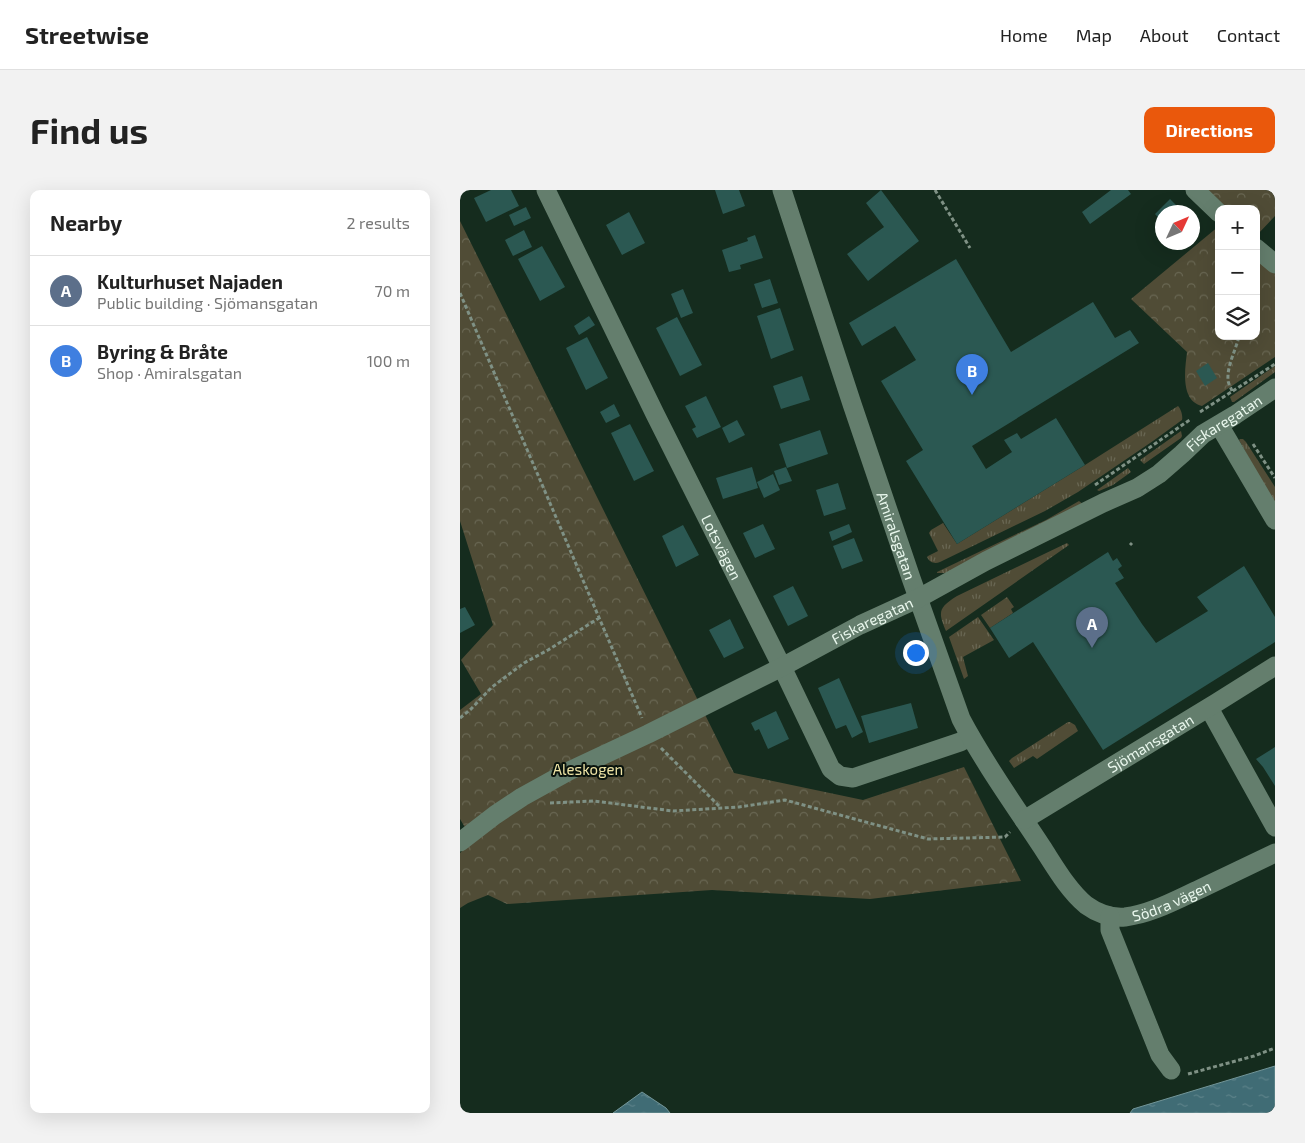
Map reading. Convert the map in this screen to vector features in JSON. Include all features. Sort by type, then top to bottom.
[{"type":"street","name":"Lotsvägen","points":[[546,190],[655,414],[782,666],[831,769],[840,776],[853,778],[970,737]]},
{"type":"street","name":"Amiralsgatan","points":[[782,190],[849,395],[961,719],[970,737],[1069,887]]},
{"type":"street","points":[[1195,190],[1215,209]]},
{"type":"street","points":[[1258,250],[1275,264]]},
{"type":"street","name":"Fiskaregatan","points":[[461,840],[522,797],[569,771],[648,734],[860,625],[919,598],[986,561],[1103,502],[1137,488],[1159,474],[1203,434],[1275,388]]},
{"type":"street","points":[[1219,425],[1275,520]]},
{"type":"street","name":"Sjömansgatan","points":[[1024,820],[1275,666]]},
{"type":"street","points":[[1209,708],[1275,827]]},
{"type":"street","name":"Södra vägen","points":[[1069,887],[1084,903],[1096,912],[1124,917],[1146,912],[1170,903],[1275,853]]},
{"type":"street","points":[[1110,916],[1110,930],[1160,1055],[1171,1070]]},
{"type":"path","points":[[936,190],[970,248]]},
{"type":"path","points":[[460,293],[648,734],[721,808]]},
{"type":"path","points":[[1232,391],[1228,380],[1238,340]]},
{"type":"path","points":[[1249,438],[1275,478]]},
{"type":"path","points":[[460,718],[492,687],[524,663],[599,618]]},
{"type":"path","points":[[522,797],[526,804],[594,801],[673,811],[739,807],[785,800],[928,838],[1005,837],[1024,820]]},
{"type":"path","points":[[1171,1070],[1184,1075],[1254,1056],[1275,1048]]},
{"type":"green space","points":[[1208,190],[1275,190],[1275,216],[1260,232],[1260,205],[1224,205]]},
{"type":"green space","name":"Aleskogen","points":[[460,221],[734,773],[863,800],[964,767],[1021,881],[870,899],[712,890],[507,904],[488,895],[460,908],[460,853],[473,841],[460,819],[460,710],[481,694],[461,660],[493,625],[460,521]]},
{"type":"green space","points":[[1215,229],[1215,340],[1260,340],[1260,260],[1275,273],[1275,357],[1202,406],[1190,398],[1187,391],[1185,375],[1187,352],[1131,299],[1190,250],[1200,250],[1200,242]]},
{"type":"green space","points":[[1275,366],[1275,372],[1232,402],[1230,397]]},
{"type":"green space","points":[[1178,406],[1182,420],[1078,492],[1045,511],[940,562],[936,563],[928,559],[928,556],[938,551],[929,533],[931,530],[943,523],[957,544]]},
{"type":"green space","points":[[1181,431],[1181,438],[1144,464],[1140,460]]},
{"type":"green space","points":[[1239,440],[1246,442],[1275,487],[1275,506]]},
{"type":"green space","points":[[1128,468],[1131,472],[1113,485],[1099,491],[1097,490]]},
{"type":"green space","points":[[1079,501],[1084,505],[947,573],[937,573],[1046,520]]},
{"type":"green space","points":[[1067,543],[1069,545],[946,631],[941,611],[951,600]]},
{"type":"green space","points":[[1007,597],[1014,607],[1011,609],[1013,613],[990,628],[981,615]]},
{"type":"green space","points":[[978,617],[994,640],[963,657],[968,676],[964,679],[949,637]]},
{"type":"green space","points":[[1068,722],[1075,725],[1078,731],[1037,759],[1033,756],[1014,768],[1009,761],[1012,758]]},
{"type":"water","points":[[1275,1066],[1275,1113],[1130,1113],[1133,1109]]},
{"type":"water","points":[[642,1092],[666,1108],[670,1113],[613,1113]]},
{"type":"building","points":[[491,190],[511,190],[519,206],[486,222],[474,198]]},
{"type":"building","points":[[715,190],[739,190],[745,206],[723,214]]},
{"type":"building","points":[[881,190],[919,241],[868,281],[847,254],[884,227],[866,203]]},
{"type":"building","points":[[1111,190],[1128,190],[1131,194],[1090,224],[1082,212]]},
{"type":"building","points":[[1170,199],[1176,205],[1164,205]]},
{"type":"building","points":[[526,207],[531,218],[514,226],[509,215]]},
{"type":"building","points":[[629,212],[645,243],[622,255],[606,225]]},
{"type":"building","points":[[524,230],[532,247],[513,256],[505,240]]},
{"type":"building","points":[[755,235],[763,258],[740,265],[741,269],[729,272],[722,250],[748,241],[747,238]]},
{"type":"building","points":[[542,246],[565,287],[540,301],[518,259]]},
{"type":"building","points":[[956,259],[1011,352],[1093,302],[1115,338],[1130,330],[1139,343],[972,446],[986,469],[1012,452],[1004,440],[1017,433],[1021,439],[1056,418],[1085,465],[957,544],[906,461],[923,450],[881,381],[916,360],[895,326],[862,346],[849,323]]},
{"type":"building","points":[[770,279],[778,303],[762,308],[754,284]]},
{"type":"building","points":[[683,289],[693,313],[681,318],[671,294]]},
{"type":"building","points":[[780,308],[794,350],[771,359],[757,316]]},
{"type":"building","points":[[589,316],[595,325],[579,335],[574,326]]},
{"type":"building","points":[[677,317],[702,365],[680,376],[656,328]]},
{"type":"building","points":[[587,337],[608,378],[586,390],[566,348]]},
{"type":"building","points":[[1208,363],[1217,378],[1205,386],[1196,371]]},
{"type":"building","points":[[802,376],[810,400],[781,409],[773,386]]},
{"type":"building","points":[[706,396],[721,427],[697,438],[692,429],[696,427],[685,406]]},
{"type":"building","points":[[614,404],[620,416],[606,423],[600,412]]},
{"type":"building","points":[[737,420],[745,435],[729,443],[722,428]]},
{"type":"building","points":[[630,424],[654,471],[634,481],[611,433]]},
{"type":"building","points":[[820,430],[828,454],[787,468],[779,444]]},
{"type":"building","points":[[752,467],[758,488],[723,499],[716,478]]},
{"type":"building","points":[[786,467],[792,481],[779,485],[774,471]]},
{"type":"building","points":[[773,474],[780,490],[764,498],[757,482]]},
{"type":"building","points":[[838,483],[846,509],[824,516],[816,490]]},
{"type":"building","points":[[763,524],[775,549],[755,558],[743,533]]},
{"type":"building","points":[[849,524],[852,532],[832,541],[829,532]]},
{"type":"building","points":[[683,525],[699,555],[676,567],[662,536]]},
{"type":"building","points":[[854,538],[863,561],[842,569],[833,546]]},
{"type":"building","points":[[1108,552],[1113,561],[1117,558],[1122,566],[1118,569],[1124,578],[1115,583],[1156,643],[1208,611],[1197,597],[1244,566],[1275,617],[1275,642],[1103,750],[1033,642],[1009,658],[990,628]]},
{"type":"building","points":[[793,586],[808,616],[788,626],[773,596]]},
{"type":"building","points":[[465,607],[475,625],[460,633],[460,609]]},
{"type":"building","points":[[730,619],[744,648],[724,658],[709,630]]},
{"type":"building","points":[[839,678],[863,732],[852,738],[846,725],[836,729],[818,688]]},
{"type":"building","points":[[911,703],[918,728],[869,743],[861,716]]},
{"type":"building","points":[[776,711],[789,739],[768,749],[759,729],[755,731],[751,723]]},
{"type":"building","points":[[1275,747],[1275,786],[1256,759]]},
{"type":"place","name":"Byring & Bråte","points":[[972,395]]},
{"type":"place","name":"Kulturhuset Najaden","points":[[1092,648]]}]
